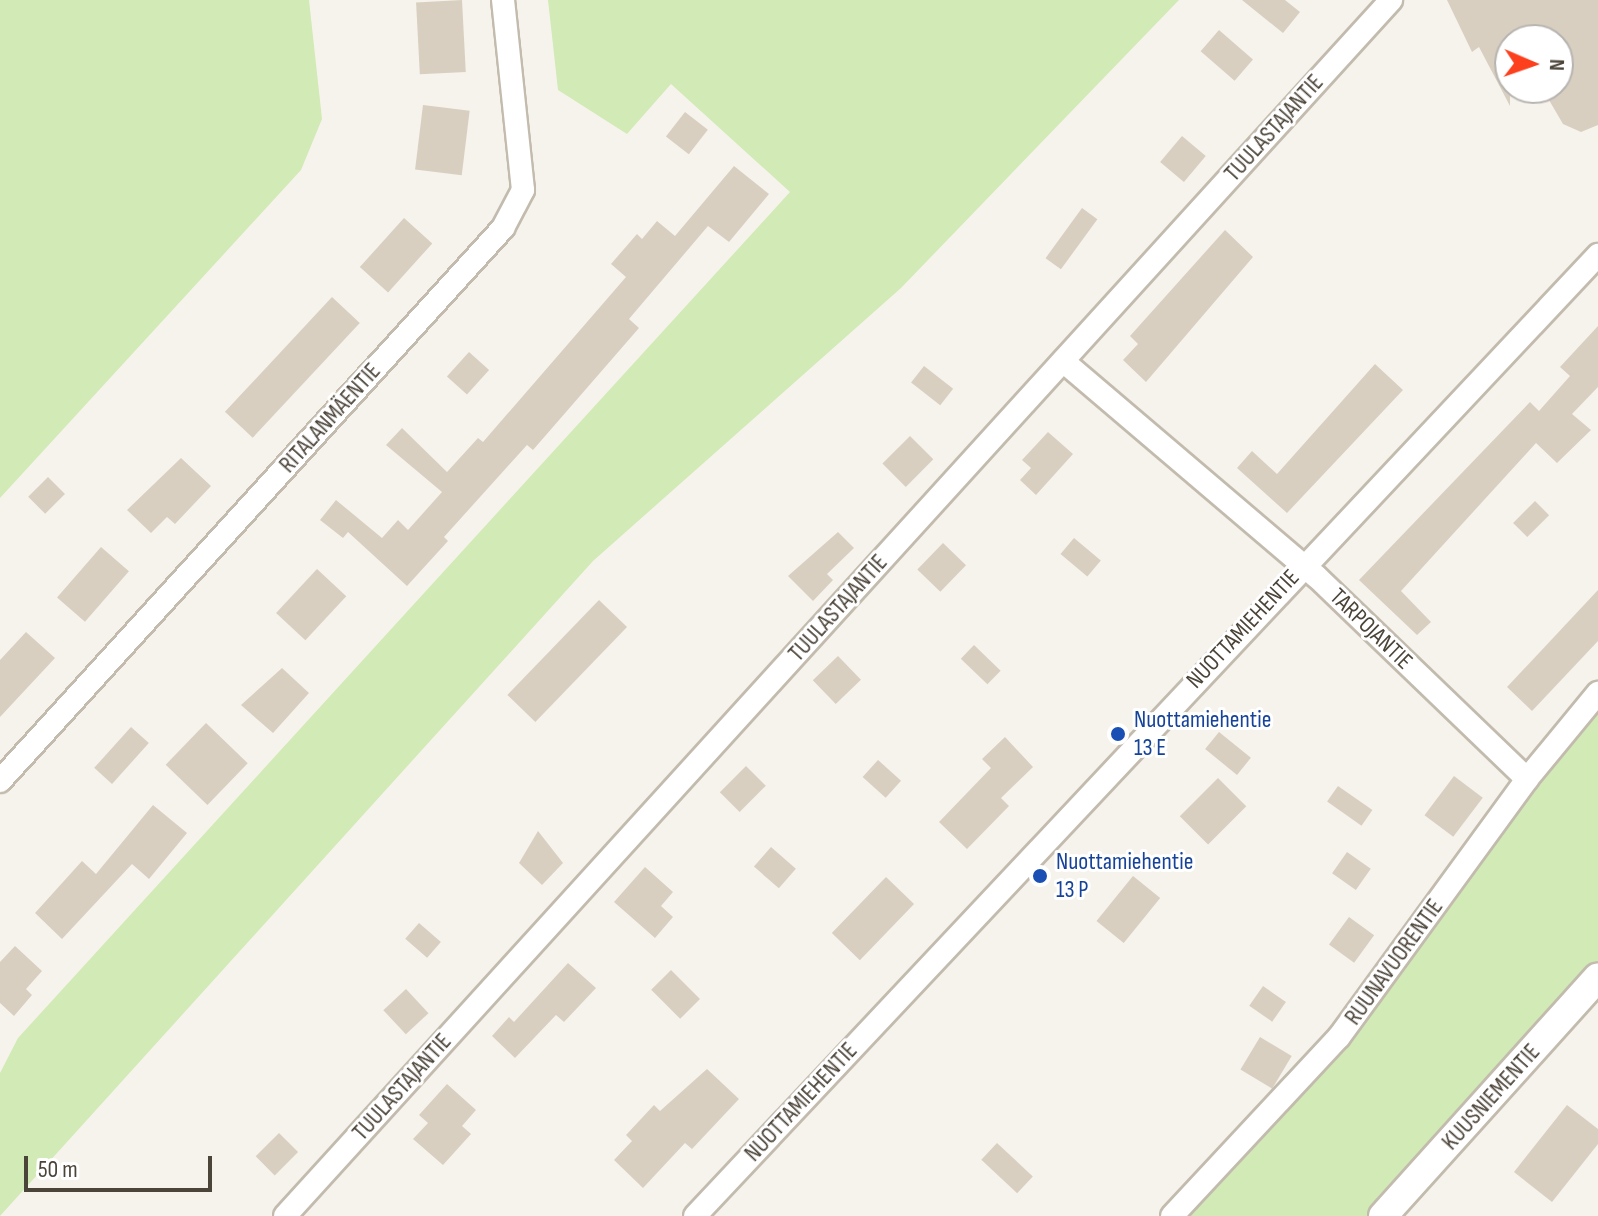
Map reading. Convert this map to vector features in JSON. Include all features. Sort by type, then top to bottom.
[{"type":"street","name":"RITALANMÄENTIE","points":[[0,781],[503,228],[523,190],[503,0]]},
{"type":"street","name":"TUULASTAJANTIE","points":[[285,1216],[1391,0]]},
{"type":"street","name":"NUOTTAMIEHENTIE","points":[[695,1216],[1303,565],[1598,255]]},
{"type":"street","name":"TARPOJANTIE","points":[[1063,361],[1303,565],[1527,779]]},
{"type":"street","name":"RUUNAVUORENTIE","points":[[1172,1216],[1339,1037],[1527,779],[1598,693]]},
{"type":"street","name":"KUUSNIEMENTIE","points":[[1383,1216],[1598,977]]},
{"type":"green space","points":[[0,0],[309,0],[322,119],[301,170],[0,498]]},
{"type":"green space","points":[[548,0],[1179,0],[901,288],[593,561],[0,1216],[0,1073],[18,1038],[790,192],[671,84],[627,134],[558,90]]},
{"type":"green space","points":[[1598,693],[1598,977],[1383,1216],[1172,1216],[1339,1037]]},
{"type":"building","points":[[462,0],[466,72],[420,74],[416,2]]},
{"type":"building","points":[[1242,0],[1285,0],[1300,12],[1283,33]]},
{"type":"building","points":[[1447,0],[1598,0],[1598,125],[1581,132],[1563,124],[1551,104],[1574,104],[1574,24],[1494,24],[1494,76],[1479,47],[1472,52]]},
{"type":"building","points":[[1219,30],[1253,60],[1235,81],[1201,51]]},
{"type":"building","points":[[423,105],[470,111],[462,175],[415,170]]},
{"type":"building","points":[[685,112],[708,130],[689,154],[666,136]]},
{"type":"building","points":[[1182,136],[1206,156],[1184,182],[1160,162]]},
{"type":"building","points":[[734,166],[769,194],[729,242],[708,226],[629,319],[639,328],[533,450],[527,445],[444,537],[448,541],[407,586],[348,532],[343,538],[320,520],[336,500],[382,538],[398,520],[408,530],[442,492],[386,445],[402,428],[447,472],[478,438],[483,442],[626,277],[611,264],[637,234],[642,239],[657,221],[675,236]]},
{"type":"building","points":[[1082,208],[1097,219],[1061,269],[1046,258]]},
{"type":"building","points":[[404,218],[432,243],[388,292],[360,267]]},
{"type":"building","points":[[1225,230],[1253,257],[1146,382],[1123,360],[1138,344],[1130,336]]},
{"type":"building","points":[[332,297],[360,323],[253,438],[225,412]]},
{"type":"building","points":[[1598,326],[1598,387],[1572,414],[1591,430],[1557,463],[1536,443],[1401,591],[1431,622],[1417,635],[1359,580],[1530,402],[1539,411],[1570,376],[1560,367]]},
{"type":"building","points":[[469,352],[489,370],[467,395],[447,377]]},
{"type":"building","points":[[1375,364],[1403,390],[1287,513],[1237,468],[1252,451],[1277,474]]},
{"type":"building","points":[[924,366],[953,389],[940,405],[911,383]]},
{"type":"building","points":[[1048,432],[1073,454],[1036,495],[1020,480],[1031,468],[1022,460]]},
{"type":"building","points":[[910,436],[933,459],[906,487],[882,464]]},
{"type":"building","points":[[181,458],[211,486],[175,524],[167,517],[151,533],[127,510]]},
{"type":"building","points":[[48,477],[65,494],[45,514],[28,497]]},
{"type":"building","points":[[1535,501],[1549,515],[1527,537],[1513,523]]},
{"type":"building","points":[[838,532],[854,548],[827,574],[833,580],[813,601],[788,576]]},
{"type":"building","points":[[1074,538],[1101,560],[1087,577],[1061,554]]},
{"type":"building","points":[[943,543],[966,565],[940,592],[917,570]]},
{"type":"building","points":[[101,547],[129,571],[85,622],[57,598]]},
{"type":"building","points":[[317,569],[346,596],[305,640],[276,613]]},
{"type":"building","points":[[1598,590],[1598,641],[1532,711],[1507,687]]},
{"type":"building","points":[[599,600],[627,627],[535,722],[507,695]]},
{"type":"building","points":[[26,632],[55,658],[0,717],[0,660]]},
{"type":"building","points":[[974,645],[1001,671],[987,684],[961,659]]},
{"type":"building","points":[[838,656],[861,680],[836,704],[813,680]]},
{"type":"building","points":[[282,668],[309,693],[273,733],[241,705]]},
{"type":"building","points":[[206,723],[248,763],[207,805],[166,765]]},
{"type":"building","points":[[131,727],[149,743],[112,784],[94,768]]},
{"type":"building","points":[[1219,732],[1251,758],[1237,775],[1205,749]]},
{"type":"building","points":[[1005,737],[1033,767],[1001,798],[1009,806],[967,849],[939,822],[991,768],[982,759]]},
{"type":"building","points":[[878,760],[901,781],[886,798],[863,777]]},
{"type":"building","points":[[746,766],[766,786],[740,812],[720,792]]},
{"type":"building","points":[[1454,776],[1483,798],[1453,837],[1425,815]]},
{"type":"building","points":[[1218,778],[1246,806],[1208,844],[1180,816]]},
{"type":"building","points":[[1338,786],[1372,810],[1362,826],[1327,802]]},
{"type":"building","points":[[153,805],[187,833],[149,879],[132,864],[62,939],[35,913],[82,861],[96,874]]},
{"type":"building","points":[[538,831],[563,863],[542,885],[519,863]]},
{"type":"building","points":[[771,847],[796,869],[779,888],[754,867]]},
{"type":"building","points":[[1347,852],[1371,869],[1356,890],[1332,873]]},
{"type":"building","points":[[645,867],[673,892],[661,906],[673,917],[655,938],[614,902]]},
{"type":"building","points":[[1133,876],[1160,898],[1124,943],[1096,921]]},
{"type":"building","points":[[886,877],[914,904],[860,960],[832,933]]},
{"type":"building","points":[[1349,917],[1374,935],[1354,963],[1329,945]]},
{"type":"building","points":[[419,923],[441,942],[427,958],[405,939]]},
{"type":"building","points":[[15,946],[42,971],[26,989],[32,995],[14,1016],[0,1003],[0,962]]},
{"type":"building","points":[[568,963],[596,988],[564,1022],[556,1015],[515,1058],[492,1036],[509,1017],[514,1022]]},
{"type":"building","points":[[671,970],[700,999],[680,1019],[651,990]]},
{"type":"building","points":[[1263,986],[1286,1002],[1272,1022],[1249,1006]]},
{"type":"building","points":[[406,989],[429,1013],[406,1034],[383,1010]]},
{"type":"building","points":[[1260,1037],[1292,1056],[1272,1089],[1240,1070]]},
{"type":"building","points":[[707,1069],[739,1099],[692,1149],[685,1143],[643,1188],[614,1160],[632,1141],[626,1135],[654,1105],[660,1111]]},
{"type":"building","points":[[447,1084],[476,1110],[462,1126],[471,1134],[443,1165],[413,1139],[428,1123],[419,1115]]},
{"type":"building","points":[[1567,1105],[1598,1129],[1598,1144],[1552,1202],[1514,1172]]},
{"type":"building","points":[[279,1133],[298,1152],[275,1175],[256,1156]]},
{"type":"building","points":[[997,1143],[1033,1176],[1017,1193],[981,1160]]},
{"type":"place","name":"Nuottamiehentie 13 E","points":[[1118,734]]},
{"type":"place","name":"Nuottamiehentie 13 P","points":[[1040,876]]}]
